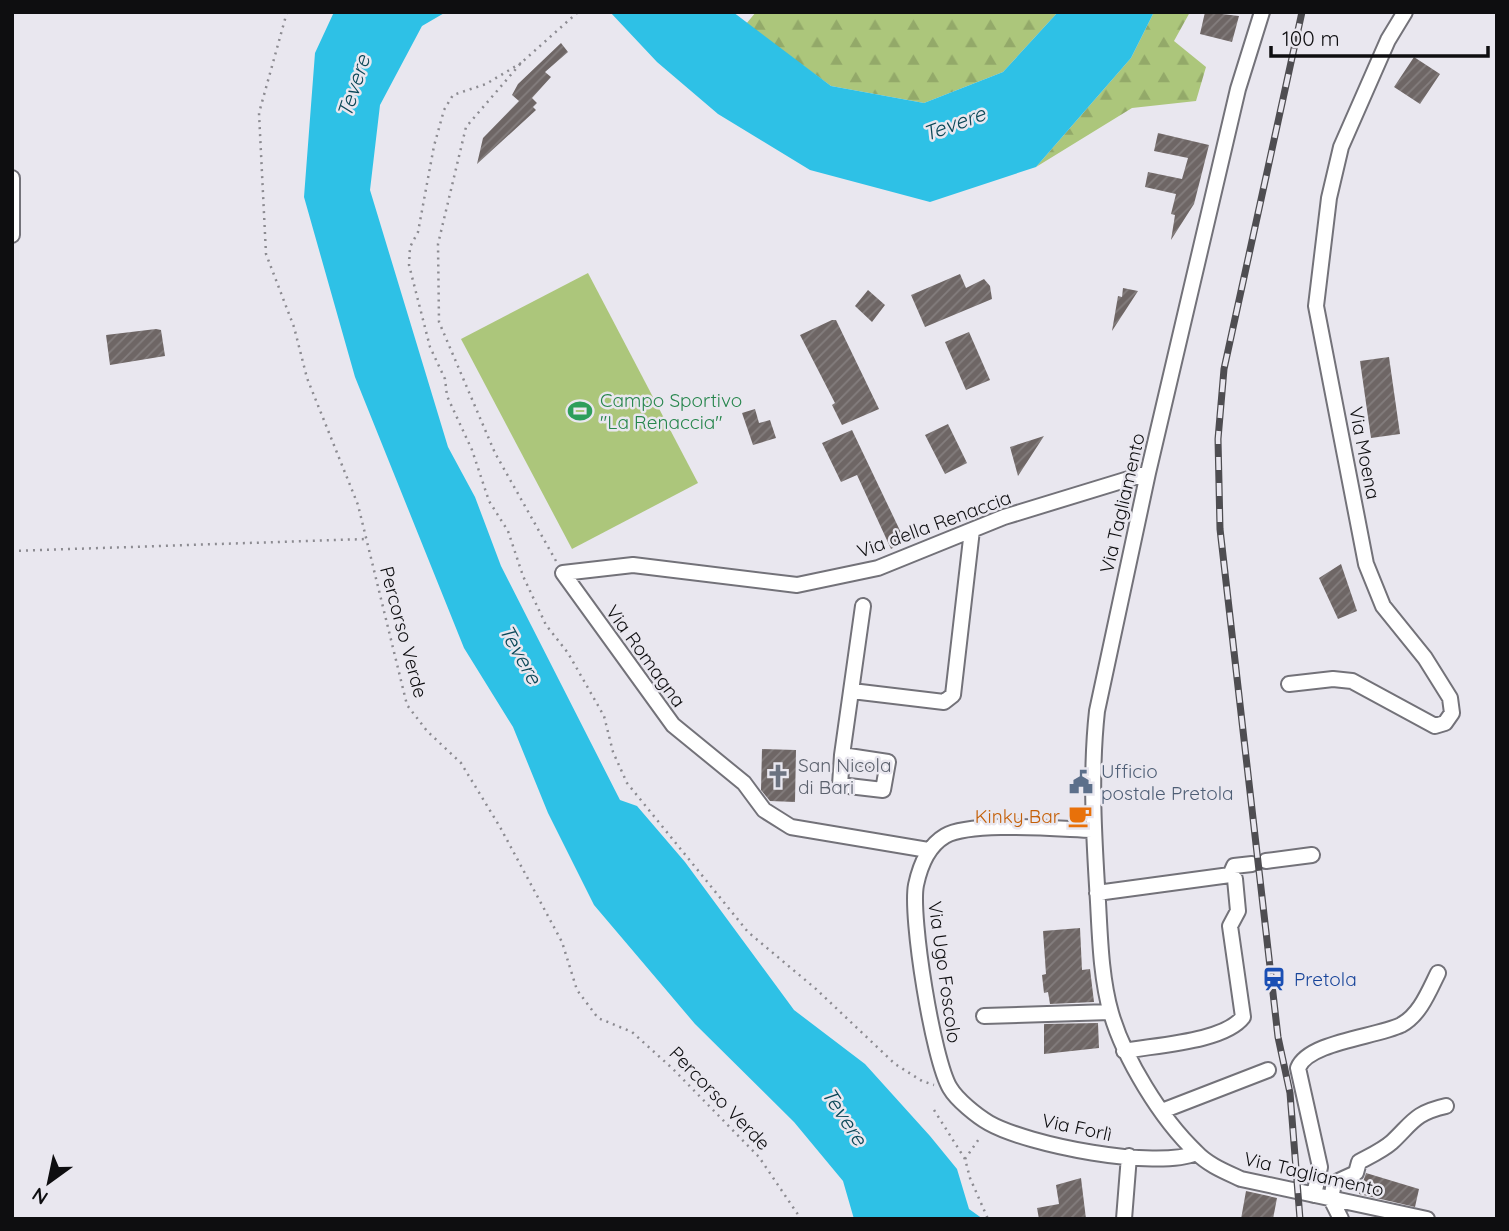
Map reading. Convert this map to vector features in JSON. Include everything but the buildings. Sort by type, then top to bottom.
[{"type":"street","name":"Via Tagliamento","points":[[1262,12],[1238,89],[1148,472],[1097,711],[1093,750],[1092,830],[1110,1012],[1124,1051],[1162,1111],[1196,1153],[1220,1170],[1241,1179],[1427,1219]]},
{"type":"street","name":"Via Moena","points":[[1289,684],[1333,679],[1352,681],[1435,726],[1445,723],[1452,713],[1450,698],[1425,658],[1384,606],[1366,564],[1316,306],[1329,198],[1341,147],[1388,40],[1405,12]]},
{"type":"street","points":[[12,178],[12,235]]},
{"type":"street","name":"Via della Renaccia","points":[[563,573],[633,565],[797,585],[877,568],[972,530],[1148,472]]},
{"type":"street","points":[[852,691],[944,702],[953,695],[972,530]]},
{"type":"street","name":"Via Romagna","points":[[563,573],[673,726],[744,783],[764,810],[790,827],[928,850]]},
{"type":"street","points":[[842,755],[863,606]]},
{"type":"street","points":[[928,850],[944,836],[964,828],[1092,830]]},
{"type":"street","name":"Via Ugo Foscolo","points":[[928,850],[916,884],[915,914],[937,1054],[950,1088],[959,1098]]},
{"type":"street","points":[[1230,875],[1234,866],[1312,855]]},
{"type":"street","points":[[1097,893],[1230,875],[1235,879],[1238,911],[1230,926],[1243,1017],[1237,1025],[1212,1035],[1124,1051]]},
{"type":"street","points":[[1314,1195],[1320,1167],[1298,1068],[1301,1061],[1314,1052],[1402,1024],[1420,1008],[1438,973]]},
{"type":"street","points":[[984,1016],[1110,1012]]},
{"type":"street","points":[[1162,1111],[1268,1070]]},
{"type":"street","name":"Via Forlì","points":[[959,1098],[990,1123],[1066,1148],[1129,1157],[1181,1159],[1196,1153]]},
{"type":"street","points":[[1341,1219],[1331,1199],[1334,1183],[1356,1173],[1359,1162],[1392,1142],[1408,1122],[1425,1111],[1446,1106]]},
{"type":"street","points":[[1124,1219],[1129,1157]]},
{"type":"path","name":"Percorso Verde","points":[[287,12],[259,113],[266,254],[294,327],[307,378],[358,505],[407,705],[427,731],[461,763],[500,827],[562,942],[577,989],[598,1018],[632,1032],[759,1157],[801,1219]]},
{"type":"path","points":[[563,573],[495,453],[439,322],[438,244],[466,127],[521,63],[578,12]]},
{"type":"path","points":[[12,551],[366,539]]},
{"type":"path","points":[[934,1110],[965,1159],[988,1219]]},
{"type":"path","points":[[965,1159],[990,1123]]},
{"type":"green space","points":[[756,12],[1058,12],[1003,72],[924,103],[831,86],[746,24]]},
{"type":"green space","points":[[1154,12],[1190,12],[1174,41],[1206,67],[1196,101],[1132,108],[1036,167],[1131,58]]},
{"type":"green space","name":"Campo Sportivo \"La Renaccia\"","points":[[588,273],[698,483],[572,549],[461,339]]},
{"type":"water","name":"Tevere","points":[[334,12],[446,12],[422,26],[380,105],[370,190],[448,447],[475,497],[501,566],[620,800],[637,806],[685,862],[794,1010],[865,1064],[930,1136],[957,1169],[969,1209],[983,1219],[854,1219],[843,1181],[794,1122],[695,1024],[594,905],[548,813],[513,727],[464,648],[355,377],[304,197],[315,53]]},
{"type":"water","name":"Tevere","points":[[610,12],[733,12],[831,86],[924,103],[1003,72],[1058,12],[1154,12],[1131,58],[1036,167],[930,202],[810,170],[718,114],[657,62]]},
{"type":"railway","points":[[1300,1219],[1290,1093],[1278,1037],[1220,529],[1218,439],[1224,369],[1302,12]]},
{"type":"place","name":"Campo Sportivo \"La Renaccia\"","points":[[580,411]]},
{"type":"place","name":"San Nicola di Bari","points":[[778,776]]},
{"type":"place","name":"Ufficio postale Pretola","points":[[1081,782]]},
{"type":"place","name":"Kinky Bar","points":[[1080,816]]},
{"type":"place","name":"Pretola","points":[[1274,979]]}]
